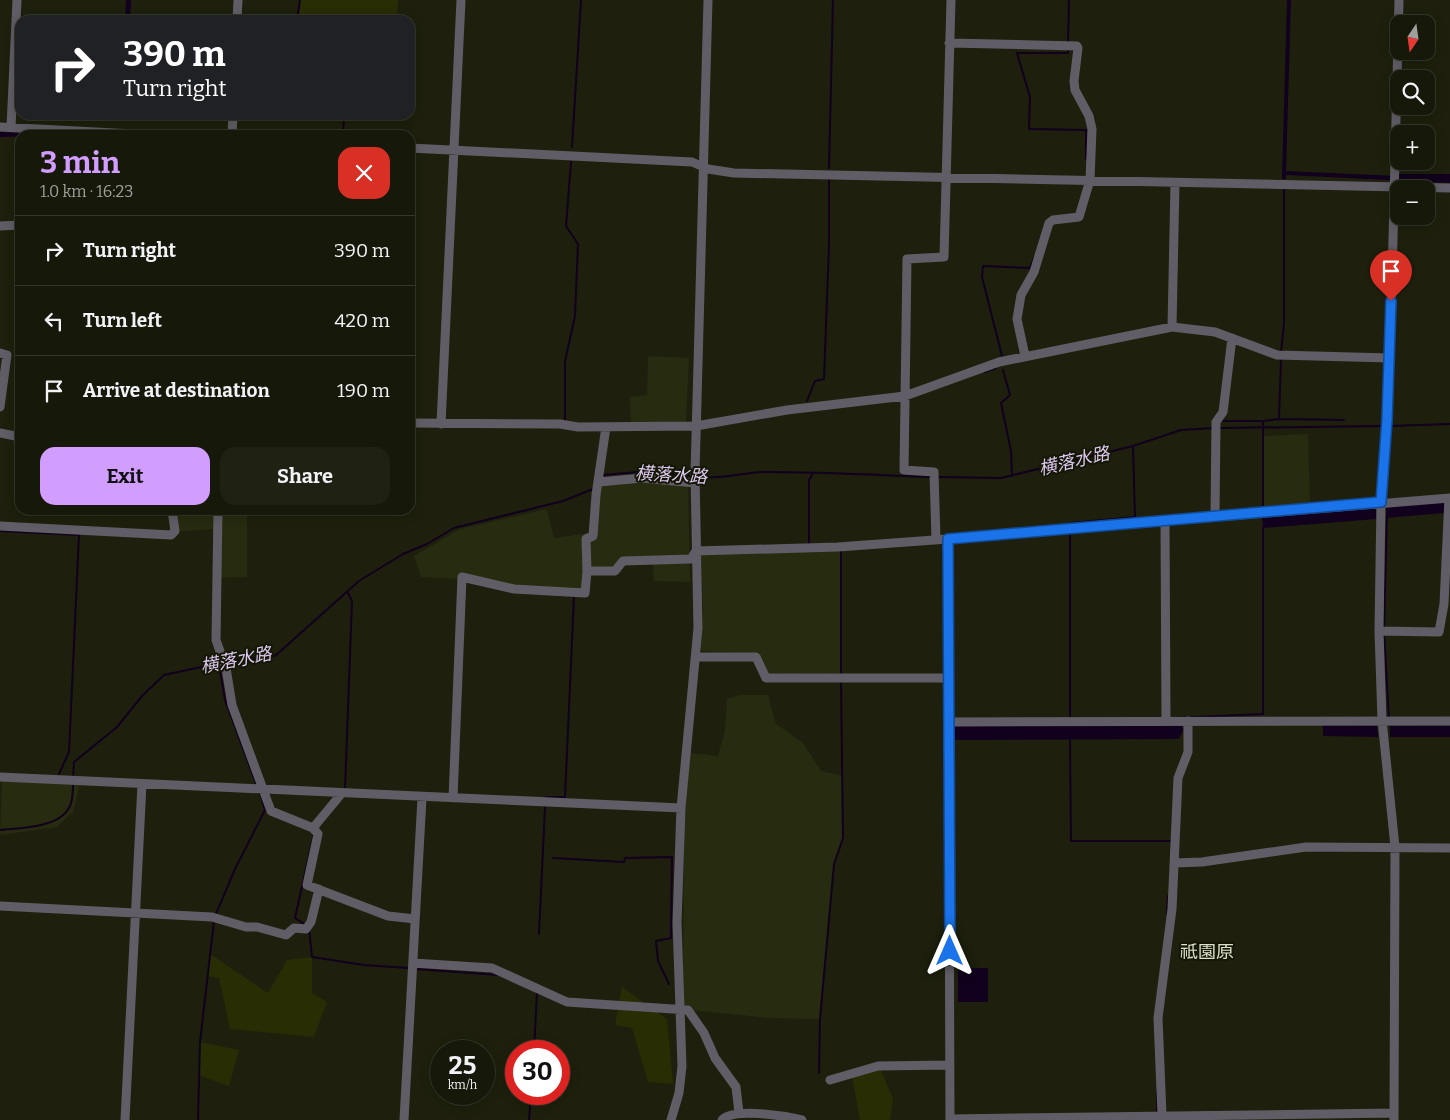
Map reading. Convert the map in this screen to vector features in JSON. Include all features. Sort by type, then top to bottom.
[{"type":"street","points":[[16,15],[17,0]]},
{"type":"street","points":[[237,15],[238,0]]},
{"type":"street","points":[[441,424],[461,0]]},
{"type":"street","points":[[671,1120],[679,1093],[682,1066],[677,922],[681,808],[698,628],[695,478],[708,0]]},
{"type":"street","points":[[936,540],[934,472],[904,470],[907,259],[944,257],[951,0]]},
{"type":"street","points":[[1394,180],[1399,0]]},
{"type":"street","points":[[11,127],[15,42]]},
{"type":"street","points":[[950,43],[1077,46],[1075,90],[1090,116],[1092,129],[1090,180],[1078,217],[1053,220],[1049,223],[1034,272],[1021,295],[1017,319],[1025,356]]},
{"type":"street","points":[[0,126],[75,130]]},
{"type":"street","points":[[415,148],[692,162],[715,170],[734,173],[1390,187]]},
{"type":"street","points":[[1172,327],[1175,183]]},
{"type":"street","points":[[1435,188],[1450,188]]},
{"type":"street","points":[[0,226],[15,225]]},
{"type":"street","points":[[948,539],[950,1120],[1162,1115],[1394,1117],[1395,848],[1382,720],[1384,631],[1381,502],[1390,358],[1393,225]]},
{"type":"street","points":[[415,423],[606,427],[696,426],[787,410],[905,396],[999,362],[1172,327],[1197,329],[1232,338],[1281,355],[1390,358]]},
{"type":"street","points":[[1215,517],[1216,422],[1223,412],[1232,338]]},
{"type":"street","points":[[0,353],[7,354],[2,377],[0,407]]},
{"type":"street","points":[[453,798],[462,578],[514,589],[585,593],[590,537],[606,427]]},
{"type":"street","points":[[0,433],[15,436]]},
{"type":"street","points":[[600,477],[695,478]]},
{"type":"street","points":[[696,551],[838,547],[1449,498],[1444,604],[1440,632],[1384,631]]},
{"type":"street","points":[[0,526],[171,534],[175,531],[173,515]]},
{"type":"street","points":[[218,515],[216,640],[226,668],[232,705],[259,789],[271,811],[313,828],[318,834],[307,885],[388,916],[415,919]]},
{"type":"street","points":[[1162,1115],[1158,1018],[1172,909],[1178,778],[1188,752],[1176,721],[1165,521]]},
{"type":"street","points":[[587,571],[615,571],[623,561],[690,559],[696,551]]},
{"type":"street","points":[[696,656],[756,656],[766,678],[949,678]]},
{"type":"street","points":[[949,722],[1450,721]]},
{"type":"street","points":[[0,777],[422,798],[681,808]]},
{"type":"street","points":[[126,1120],[134,914],[142,784]]},
{"type":"street","points":[[313,828],[346,793]]},
{"type":"street","points":[[404,1120],[422,798]]},
{"type":"street","points":[[1174,863],[1202,862],[1306,847],[1450,848]]},
{"type":"street","points":[[0,906],[215,918],[246,927],[256,927],[286,935],[294,928],[308,926],[319,889]]},
{"type":"street","points":[[413,963],[492,968],[567,1002],[688,1010],[704,1033],[715,1058],[736,1087],[740,1113]]},
{"type":"street","points":[[830,1080],[878,1066],[950,1065]]},
{"type":"street","points":[[722,1120],[725,1116],[740,1113],[802,1120]]},
{"type":"shaded area","points":[[126,0],[131,0],[130,15],[125,15]]},
{"type":"shaded area","points":[[300,0],[398,0],[397,15],[298,15]]},
{"type":"shaded area","points":[[1287,0],[1291,0],[1286,171],[1397,176],[1398,174],[1450,174],[1450,183],[1435,182],[1435,180],[1390,180],[1286,175],[1286,179],[1282,179]]},
{"type":"shaded area","points":[[0,132],[15,133],[15,137],[0,137]]},
{"type":"shaded area","points":[[648,356],[689,358],[686,423],[631,424],[630,397],[647,395]]},
{"type":"shaded area","points":[[1308,434],[1310,505],[1263,507],[1263,436]]},
{"type":"shaded area","points":[[688,479],[690,582],[654,581],[653,564],[624,564],[590,573],[587,597],[514,591],[463,579],[421,577],[414,556],[460,529],[547,509],[554,538],[589,533],[594,480]]},
{"type":"shaded area","points":[[1444,502],[1444,513],[1386,518],[1386,507]]},
{"type":"shaded area","points":[[1376,508],[1377,519],[1263,528],[1262,517]]},
{"type":"shaded area","points":[[169,515],[247,515],[247,577],[215,578],[215,529],[170,532]]},
{"type":"shaded area","points":[[841,544],[841,673],[767,674],[759,653],[701,651],[703,611],[701,548]]},
{"type":"shaded area","points":[[739,695],[768,695],[775,723],[803,743],[821,771],[843,776],[843,838],[834,864],[820,1019],[768,1018],[692,1010],[683,1006],[684,828],[690,753],[718,756],[725,731],[727,699]]},
{"type":"shaded area","points":[[1182,725],[1183,730],[1179,739],[953,740],[953,726]]},
{"type":"shaded area","points":[[1323,725],[1377,726],[1378,737],[1323,736]]},
{"type":"shaded area","points":[[1390,726],[1450,726],[1450,737],[1390,737]]},
{"type":"shaded area","points":[[2,779],[80,783],[73,812],[57,827],[0,835]]},
{"type":"shaded area","points":[[210,954],[268,993],[287,960],[312,957],[312,993],[327,1002],[314,1037],[230,1029],[219,978],[208,976]]},
{"type":"shaded area","points":[[958,968],[988,968],[988,1002],[958,1002]]},
{"type":"shaded area","points":[[622,987],[667,1019],[673,1084],[648,1082],[632,1028],[615,1025]]},
{"type":"shaded area","points":[[200,1042],[239,1050],[229,1086],[198,1075]]},
{"type":"shaded area","points":[[880,1068],[893,1099],[890,1120],[860,1120],[852,1076]]},
{"type":"waterway","points":[[298,15],[300,0]]},
{"type":"waterway","points":[[572,147],[581,0]]},
{"type":"waterway","points":[[829,168],[833,0]]},
{"type":"waterway","points":[[1068,42],[1069,0]]},
{"type":"waterway","points":[[1068,50],[1068,53],[1017,53],[1030,97],[1029,129],[1086,130],[1086,159]]},
{"type":"waterway","points":[[343,130],[344,120]]},
{"type":"waterway","points":[[565,420],[565,361],[575,316],[578,244],[566,226],[571,162]]},
{"type":"waterway","points":[[807,401],[815,381],[824,379],[829,245],[829,180]]},
{"type":"waterway","points":[[1281,352],[1284,323],[1284,189]]},
{"type":"waterway","points":[[1002,356],[982,277],[983,266],[1030,268],[1034,258]]},
{"type":"waterway","name":"横落水路","points":[[1263,507],[1263,421],[1279,419],[1281,359]]},
{"type":"waterway","points":[[985,372],[996,368]]},
{"type":"waterway","points":[[1003,370],[1010,395],[1001,403],[1011,451],[1012,476]]},
{"type":"waterway","points":[[1279,419],[1344,420]]},
{"type":"waterway","points":[[1223,421],[1263,421]]},
{"type":"waterway","name":"横落水路","points":[[1388,426],[1450,424]]},
{"type":"waterway","name":"横落水路","points":[[1219,428],[1384,426]]},
{"type":"waterway","name":"横落水路","points":[[938,477],[1001,478],[1133,446],[1181,430],[1214,428]]},
{"type":"waterway","points":[[1070,523],[1135,517],[1133,447]]},
{"type":"waterway","name":"横落水路","points":[[602,475],[650,471],[691,476]]},
{"type":"waterway","name":"横落水路","points":[[698,477],[707,478],[766,472],[930,477]]},
{"type":"waterway","points":[[809,545],[809,480],[813,473]]},
{"type":"waterway","name":"横落水路","points":[[227,661],[275,656],[359,581],[403,554],[427,544],[454,528],[563,501],[593,489]]},
{"type":"waterway","points":[[1384,628],[1387,516]]},
{"type":"waterway","points":[[1176,718],[1263,714],[1263,528]]},
{"type":"waterway","points":[[0,531],[79,535],[69,752],[59,774]]},
{"type":"waterway","points":[[1070,533],[1070,716]]},
{"type":"waterway","points":[[841,551],[841,673]]},
{"type":"waterway","points":[[345,789],[352,601],[348,593]]},
{"type":"waterway","points":[[546,797],[565,797],[574,596]]},
{"type":"waterway","points":[[1384,633],[1389,718]]},
{"type":"waterway","name":"横落水路","points":[[73,778],[74,762],[117,727],[142,696],[164,675],[220,663]]},
{"type":"waterway","points":[[219,665],[225,700],[257,786]]},
{"type":"waterway","points":[[819,1073],[820,1019],[834,864],[843,838],[841,682]]},
{"type":"waterway","points":[[1070,740],[1071,841],[1172,841]]},
{"type":"waterway","name":"横落水路","points":[[0,830],[41,825],[60,817],[67,811],[71,803],[73,783]]},
{"type":"waterway","points":[[216,914],[235,869],[265,810],[260,793]]},
{"type":"waterway","points":[[539,934],[545,807]]},
{"type":"waterway","points":[[306,925],[295,918],[314,833]]},
{"type":"waterway","points":[[553,858],[624,862],[625,858],[672,857],[671,938],[656,941],[658,961],[669,984]]},
{"type":"waterway","points":[[1167,914],[1168,896]]},
{"type":"waterway","points":[[198,1120],[200,1042],[214,921]]},
{"type":"waterway","points":[[309,929],[312,957],[364,965],[408,968]]},
{"type":"waterway","points":[[415,969],[498,975]]},
{"type":"waterway","points":[[535,1040],[537,992]]},
{"type":"waterway","points":[[1157,1090],[1157,1113]]},
{"type":"waterway","points":[[529,1120],[530,1105]]},
{"type":"district","name":"祇園原","points":[[1207,952]]},
{"type":"route","points":[[950,951],[948,539],[1381,502],[1387,420],[1391,301]]}]
